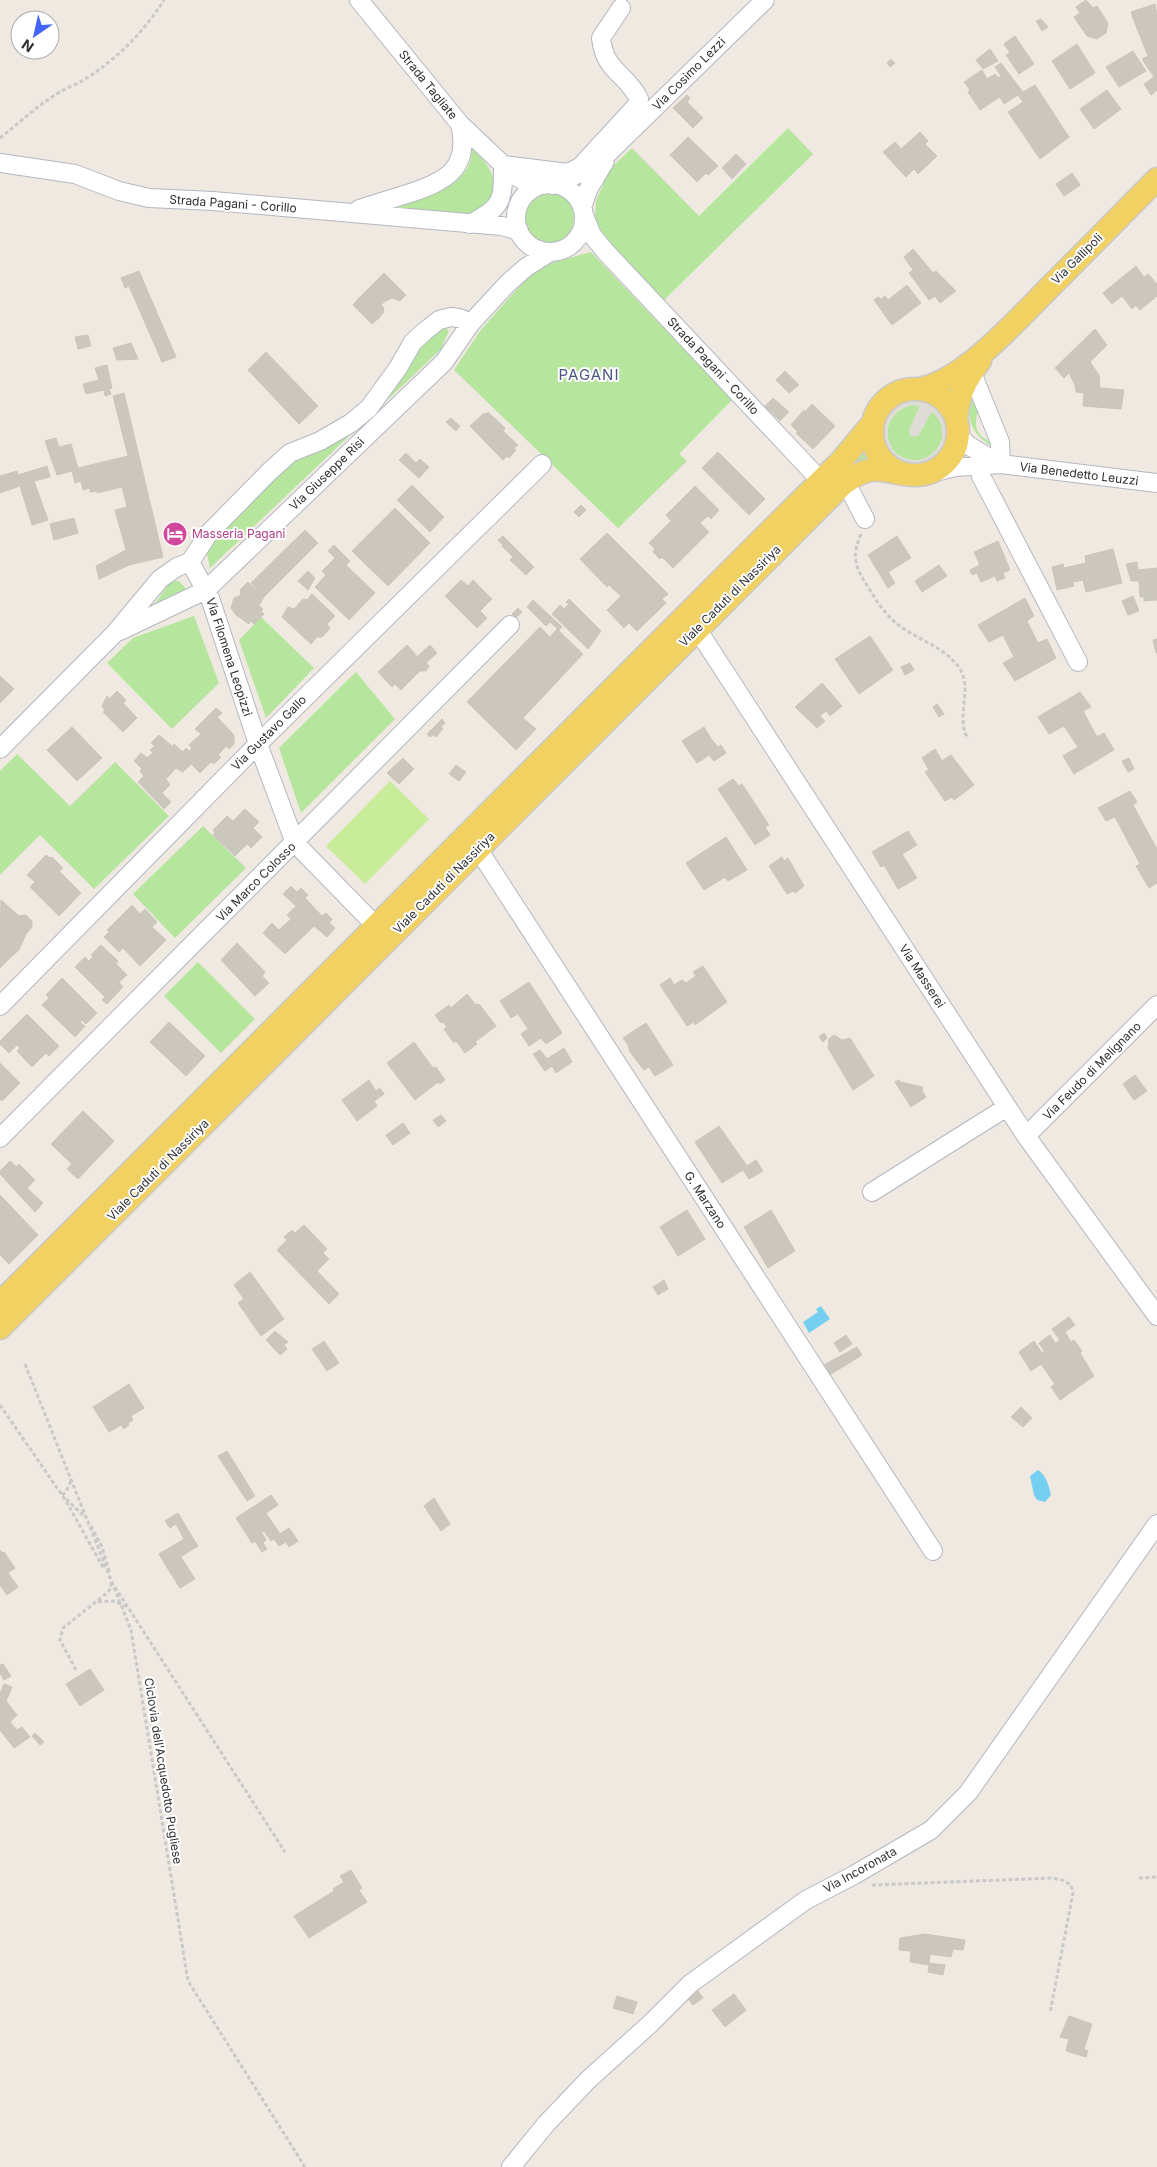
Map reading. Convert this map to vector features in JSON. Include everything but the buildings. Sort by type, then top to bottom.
[{"type":"main road","name":"Via Gallipoli","points":[[872,424],[875,414],[886,399],[904,390],[920,390],[936,385],[970,368],[1157,179]]},
{"type":"main road","name":"Via Gallipoli","points":[[934,472],[948,460],[953,452],[957,427],[958,401],[970,368]]},
{"type":"main road","points":[[920,390],[935,394],[948,404],[957,427]]},
{"type":"main road","name":"Viale Caduti di Nassiriya","points":[[0,1328],[697,629],[832,482],[841,462],[872,424]]},
{"type":"main road","points":[[872,424],[873,444],[877,454],[884,463],[902,474],[917,475],[934,472]]},
{"type":"main road","name":"Viale Caduti di Nassiriya","points":[[2,1296],[376,926],[832,482],[865,470],[877,469],[902,474]]},
{"type":"street","name":"Strada Tagliate","points":[[359,0],[460,124],[503,165],[528,183],[548,185]]},
{"type":"street","name":"Via Cosimo Lezzi","points":[[548,185],[585,171],[614,148],[765,0]]},
{"type":"street","name":"Via Cosimo Lezzi","points":[[503,165],[568,173],[580,167],[637,105],[639,99],[635,91],[608,62],[602,52],[601,38],[621,8]]},
{"type":"street","points":[[351,212],[434,186],[451,174],[458,163],[461,152],[462,133],[460,124]]},
{"type":"street","name":"Via Cosimo Lezzi","points":[[583,211],[598,170],[614,148]]},
{"type":"street","name":"Strada Pagani - Corillo","points":[[0,162],[75,174],[119,191],[149,198],[214,201],[502,226],[520,234],[529,245],[539,250],[550,252]]},
{"type":"street","points":[[470,224],[492,212],[499,202],[503,187],[503,165]]},
{"type":"street","name":"Strada Pagani - Corillo","points":[[470,224],[498,219],[534,188],[548,185],[571,192],[583,211],[592,235],[605,251],[832,482],[851,492],[865,519]]},
{"type":"street","points":[[520,202],[517,212],[520,234]]},
{"type":"street","points":[[550,252],[560,251],[576,240],[581,233],[583,211]]},
{"type":"street","name":"Via Giuseppe Risi","points":[[507,284],[517,263],[520,234]]},
{"type":"street","name":"Strada Pagani - Corillo","points":[[576,240],[605,251]]},
{"type":"street","name":"Via Giuseppe Risi","points":[[115,633],[206,590],[444,362],[471,324],[507,284],[525,268],[550,252]]},
{"type":"street","name":"Via Giuseppe Risi","points":[[0,749],[115,633],[160,579],[177,567],[190,562],[208,533],[246,493],[290,453],[320,441],[351,423],[369,408],[393,376],[413,342],[425,331],[439,320],[451,317],[459,318],[471,324]]},
{"type":"street","points":[[970,368],[1000,442],[1001,464]]},
{"type":"street","name":"Via Benedetto Leuzzi","points":[[957,427],[980,459],[1052,472],[1157,483]]},
{"type":"street","points":[[934,472],[980,459],[981,476],[1078,662]]},
{"type":"street","name":"Via Gustavo Gallo","points":[[0,1006],[258,744],[542,464]]},
{"type":"street","name":"Via Filomena Leopizzi","points":[[190,562],[206,590],[258,744],[295,843],[376,926]]},
{"type":"street","name":"Via Marco Colosso","points":[[0,1138],[510,625]]},
{"type":"street","name":"Via Masserei","points":[[697,629],[1026,1136],[1157,1316]]},
{"type":"street","name":"G. Marzano","points":[[478,849],[933,1551]]},
{"type":"street","name":"Via Feudo di Melignano","points":[[1026,1136],[1157,1005]]},
{"type":"street","points":[[872,1192],[1007,1107]]},
{"type":"street","name":"Via Incoronata","points":[[511,2167],[546,2124],[588,2079],[650,2024],[690,1984],[806,1900],[854,1875],[931,1830],[968,1793],[1157,1524]]},
{"type":"path","points":[[0,138],[59,92],[81,81],[116,56],[148,23],[164,0]]},
{"type":"path","points":[[865,519],[854,554],[855,564],[859,573],[878,603],[895,622],[942,653],[961,671],[964,689],[962,727],[968,739]]},
{"type":"path","name":"Ciclovia dell'Acquedotto Pugliese","points":[[25,1364],[131,1630],[188,1980],[305,2167]]},
{"type":"path","points":[[0,1405],[61,1494],[111,1580],[284,1852]]},
{"type":"path","points":[[61,1494],[66,1492],[71,1480]]},
{"type":"path","points":[[61,1494],[87,1520]]},
{"type":"path","points":[[76,1670],[60,1640],[61,1633],[68,1622],[107,1594],[111,1588],[111,1580]]},
{"type":"path","points":[[96,1602],[113,1601],[129,1608]]},
{"type":"path","points":[[854,1875],[863,1883],[872,1885],[1051,1878],[1070,1884],[1073,1893],[1050,2013]]},
{"type":"path","points":[[1139,1878],[1157,1878]]},
{"type":"green space","points":[[788,128],[813,154],[663,301],[602,239],[595,215],[596,201],[610,169],[632,148],[699,216]]},
{"type":"green space","points":[[472,145],[491,172],[494,186],[490,205],[474,215],[391,207],[435,194],[455,182],[463,175],[469,165]]},
{"type":"green space","points":[[544,193],[554,193],[567,200],[574,213],[574,223],[567,236],[554,243],[544,243],[535,239],[528,232],[524,223],[524,213],[528,204],[535,197]]},
{"type":"green space","points":[[591,252],[732,400],[679,454],[687,461],[618,528],[454,370],[480,331],[534,270],[544,265]]},
{"type":"green space","points":[[443,326],[449,331],[441,349],[210,568],[207,554],[210,544],[273,472],[341,434],[421,343]]},
{"type":"green space","points":[[970,391],[978,411],[976,426],[980,434],[992,443],[991,446],[973,429],[969,415]]},
{"type":"green space","points":[[912,405],[920,406],[909,431],[911,436],[918,436],[932,411],[940,423],[943,434],[940,444],[933,453],[924,459],[913,461],[903,458],[893,450],[887,433],[889,423],[894,416],[900,410]]},
{"type":"green space","points":[[865,442],[874,462],[842,468]]},
{"type":"green space","points":[[179,581],[188,591],[154,605],[169,584]]},
{"type":"green space","points":[[194,616],[219,683],[172,729],[107,663],[133,638]]},
{"type":"green space","points":[[261,617],[314,668],[266,718],[239,640]]},
{"type":"green space","points":[[356,672],[395,719],[301,813],[279,748]]},
{"type":"green space","points":[[17,754],[70,806],[115,762],[169,816],[94,889],[40,835],[0,875],[0,771]]},
{"type":"green space","points":[[390,781],[429,819],[365,884],[326,846]]},
{"type":"green space","points":[[203,826],[246,868],[175,938],[133,894]]},
{"type":"green space","points":[[198,962],[255,1019],[221,1053],[164,996]]},
{"type":"shaded area","points":[[916,400],[930,404],[937,409],[945,422],[946,437],[940,451],[935,457],[921,464],[906,463],[893,455],[884,443],[883,427],[889,413],[901,403]],"holes":[[[912,405],[920,406],[909,431],[911,436],[918,436],[932,411],[940,421],[942,440],[939,447],[930,456],[917,461],[904,458],[893,451],[888,438],[888,425],[900,409]]]},
{"type":"water","points":[[821,1306],[830,1319],[809,1333],[803,1322],[818,1312],[816,1309]]},
{"type":"water","points":[[1038,1470],[1045,1478],[1051,1495],[1045,1502],[1037,1500],[1034,1495],[1030,1476]]},
{"type":"place","name":"Masseria Pagani","points":[[175,534]]},
{"type":"district","name":"PAGANI","points":[[589,375]]}]
